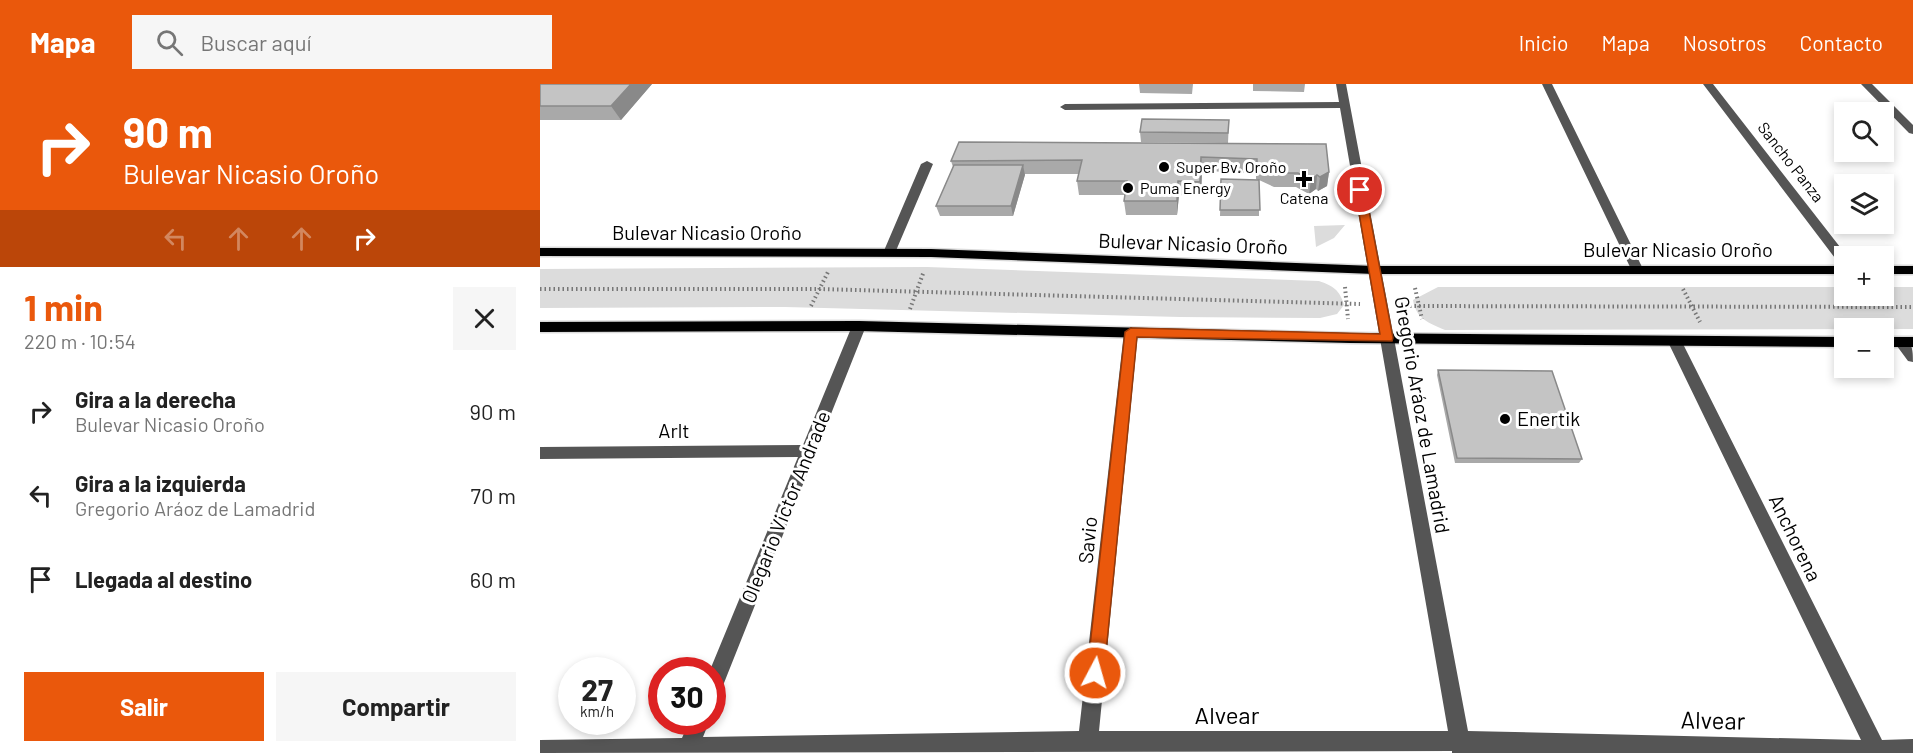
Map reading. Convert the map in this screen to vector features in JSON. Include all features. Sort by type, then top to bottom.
[{"type":"main road","name":"Bulevar Nicasio Oroño","points":[[540,252],[931,253],[1374,270],[1834,270]]},
{"type":"main road","points":[[1894,270],[1913,270]]},
{"type":"main road","points":[[540,327],[859,326],[1350,338],[1834,342]]},
{"type":"street","name":"Gregorio Aráoz de Lamadrid","points":[[1341,84],[1461,747]]},
{"type":"street","points":[[1547,84],[1637,269]]},
{"type":"street","name":"Sancho Panza","points":[[1708,84],[1834,249]]},
{"type":"street","points":[[1866,84],[1913,131]]},
{"type":"street","points":[[1065,108],[1345,105]]},
{"type":"street","points":[[889,253],[927,164]]},
{"type":"street","name":"Olegario Victor Andrade","points":[[725,657],[859,326]]},
{"type":"street","name":"Savio","points":[[1088,747],[1131,332]]},
{"type":"street","name":"Anchorena","points":[[1675,342],[1877,752]]},
{"type":"street","points":[[1907,342],[1913,357]]},
{"type":"street","name":"Arlt","points":[[540,453],[809,451]]},
{"type":"street","points":[[687,751],[694,735]]},
{"type":"street","name":"Alvear","points":[[540,750],[1461,747],[1877,752],[1913,749]]},
{"type":"path","points":[[802,326],[837,253]]},
{"type":"path","points":[[903,327],[931,253]]},
{"type":"path","points":[[1343,269],[1350,338]]},
{"type":"path","points":[[1673,269],[1710,342]]},
{"type":"path","points":[[1412,270],[1425,339]]},
{"type":"path","points":[[540,289],[820,289],[1346,303]]},
{"type":"path","points":[[1419,307],[1913,307]]},
{"type":"shaded area","points":[[1345,225],[1334,238],[1316,247],[1314,226]]},
{"type":"shaded area","points":[[927,267],[1319,281],[1335,289],[1344,305],[1337,314],[1320,318],[1180,317],[785,307],[540,308],[540,269]]},
{"type":"shaded area","points":[[1438,287],[1834,287],[1834,306],[1894,306],[1894,287],[1913,287],[1913,329],[1894,329],[1894,318],[1834,318],[1834,329],[1445,330],[1420,316],[1413,300]]},
{"type":"building","points":[[540,84],[631,84],[611,106],[540,106]]},
{"type":"building","points":[[1142,119],[1229,120],[1228,133],[1140,132]]},
{"type":"building","points":[[959,142],[1326,144],[1329,172],[1320,177],[1317,175],[1311,180],[1298,173],[1274,173],[1257,165],[1257,159],[1201,157],[1200,182],[1178,181],[1177,201],[1124,201],[1127,181],[1077,181],[1082,160],[951,161]]},
{"type":"building","points":[[954,165],[1023,165],[1011,206],[936,206]]},
{"type":"building","points":[[1221,179],[1259,180],[1260,210],[1220,210]]},
{"type":"building","name":"Enertik","points":[[1438,370],[1552,371],[1582,459],[1457,458]]},
{"type":"place","name":"Super Bv. Oroño","points":[[1164,167]]},
{"type":"place","name":"Catena","points":[[1304,179]]},
{"type":"place","name":"Puma Energy","points":[[1128,188]]},
{"type":"place","name":"Enertik","points":[[1505,419]]},
{"type":"route","points":[[1095,673],[1131,332],[1387,338],[1360,190]]}]
